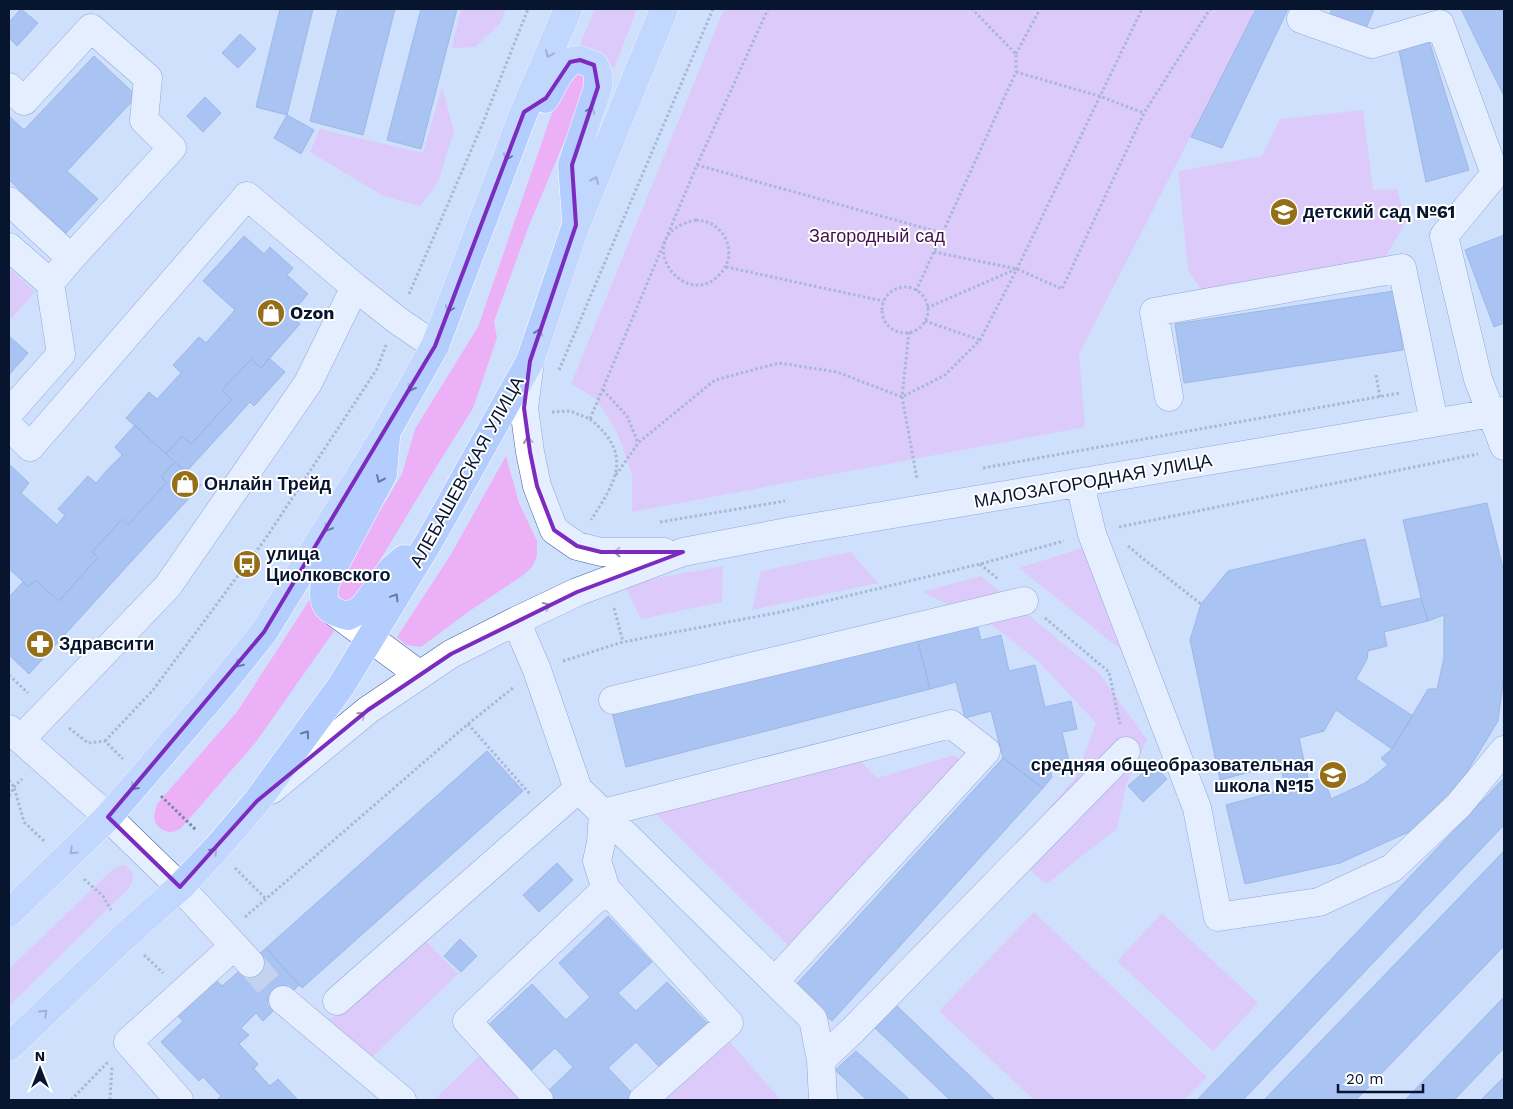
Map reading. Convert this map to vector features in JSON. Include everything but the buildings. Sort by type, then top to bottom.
[{"type":"main road","points":[[9,913],[108,817],[220,687],[264,632],[387,431],[435,346],[524,112],[568,9]]},
{"type":"main road","name":"АЛЕБАШЕВСКАЯ УЛИЦА","points":[[9,1047],[125,936],[180,887],[216,849],[257,801],[341,686],[430,540],[530,361],[576,225],[664,9]]},
{"type":"main road","points":[[524,112],[546,98],[560,72],[570,62],[580,60],[594,65],[598,75],[598,87],[572,164],[576,225]]},
{"type":"main road","points":[[387,431],[383,474],[325,582],[323,595],[328,607],[336,614],[348,616],[362,609],[393,568],[430,540]]},
{"type":"street","points":[[1306,9],[1301,20],[1372,44],[1440,24],[1495,174],[1444,236],[1478,380],[1497,412],[1504,446]]},
{"type":"street","points":[[9,87],[24,101],[91,28],[148,78],[144,120],[172,148],[50,283]]},
{"type":"street","points":[[9,426],[30,446],[247,196],[355,287],[397,320],[435,346]]},
{"type":"street","points":[[9,201],[71,258]]},
{"type":"street","points":[[9,248],[50,283],[61,354],[9,414]]},
{"type":"street","points":[[1169,397],[1154,312],[1402,268],[1434,422]]},
{"type":"street","points":[[179,1100],[128,1042],[242,954],[180,887],[108,817],[15,734],[168,586],[308,383],[355,287]]},
{"type":"street","name":"МАЛОЗАГОРОДНАЯ УЛИЦА","points":[[530,361],[524,408],[530,452],[537,486],[554,530],[577,546],[601,552],[683,552]]},
{"type":"street","name":"МАЛОЗАГОРОДНАЯ УЛИЦА","points":[[257,801],[368,710],[451,654],[577,592],[683,552],[792,531],[1080,484],[1497,412]]},
{"type":"street","points":[[1080,484],[1092,534],[1197,808],[1218,917],[1319,902],[1392,868],[1458,806],[1504,750]]},
{"type":"street","points":[[612,700],[1024,601]]},
{"type":"street","points":[[336,614],[420,675]]},
{"type":"street","points":[[516,621],[537,670],[578,789],[812,1019],[820,1060],[823,1100]]},
{"type":"street","points":[[604,813],[951,724],[986,751],[774,981]]},
{"type":"street","points":[[820,1060],[860,1023],[1126,751]]},
{"type":"street","points":[[337,1002],[578,789]]},
{"type":"street","points":[[604,813],[597,861],[606,889],[728,1023],[643,1100]]},
{"type":"street","points":[[540,1100],[467,1022],[606,889]]},
{"type":"street","points":[[283,1000],[402,1100]]},
{"type":"path","points":[[106,741],[153,690],[266,538],[377,368],[482,125],[528,9]]},
{"type":"path","points":[[556,377],[713,9]]},
{"type":"path","points":[[590,419],[664,241],[768,9]]},
{"type":"path","points":[[972,9],[1016,54]]},
{"type":"path","points":[[916,290],[1016,72],[1016,54],[1040,9]]},
{"type":"path","points":[[601,552],[603,531],[588,524],[608,494],[616,475],[638,443],[715,380],[779,363],[837,372],[902,397],[945,375],[980,340],[1017,269],[1142,9]]},
{"type":"path","points":[[934,252],[1017,269],[1062,289],[1144,113],[1210,9]]},
{"type":"path","points":[[1016,72],[1099,96],[1144,113]]},
{"type":"path","points":[[697,165],[942,234]]},
{"type":"path","points":[[696,220],[707,222],[717,227],[724,235],[728,245],[729,256],[726,267],[711,282],[701,285],[681,281],[673,275],[667,266],[664,256],[664,241],[675,228],[685,222],[696,220]]},
{"type":"path","points":[[726,267],[883,302]]},
{"type":"path","points":[[927,308],[1017,269]]},
{"type":"path","points":[[909,288],[916,290],[926,301],[925,321],[915,330],[909,332],[895,331],[885,322],[882,315],[883,302],[894,290],[909,288]]},
{"type":"path","points":[[925,321],[980,340]]},
{"type":"path","points":[[909,332],[902,397],[917,479],[926,478]]},
{"type":"path","points":[[1376,375],[1380,397]]},
{"type":"path","points":[[975,469],[1427,388]]},
{"type":"path","points":[[603,390],[627,416],[638,443]]},
{"type":"path","points":[[549,420],[549,412],[570,411],[590,419],[603,430],[610,440],[616,456],[616,475]]},
{"type":"path","points":[[652,523],[789,500]]},
{"type":"path","points":[[1123,541],[1201,604]]},
{"type":"path","points":[[980,564],[1109,672],[1126,751]]},
{"type":"path","points":[[606,580],[623,642]]},
{"type":"path","points":[[9,780],[14,787],[24,822],[103,896],[125,936],[168,977]]},
{"type":"path","points":[[71,1100],[112,1058]]},
{"type":"highlighted area","points":[[580,60],[594,65],[598,87],[572,165],[576,225],[530,361],[524,408],[537,486],[554,530],[577,546],[601,552],[683,552],[577,592],[451,654],[368,710],[257,801],[180,887],[108,817],[264,632],[435,346],[524,112],[546,98],[570,62]]},
{"type":"green space","points":[[461,9],[506,9],[500,24],[475,47],[452,48]]},
{"type":"green space","points":[[595,9],[637,9],[614,69],[600,54],[579,47]]},
{"type":"green space","name":"Загородный сад","points":[[724,9],[1256,9],[1079,354],[1085,427],[632,512],[632,475],[617,432],[596,399],[571,384]]},
{"type":"green space","points":[[581,69],[588,85],[530,223],[494,321],[497,338],[473,408],[356,600],[345,601],[336,593],[336,584],[402,474],[415,429],[478,327],[563,81]]},
{"type":"green space","points":[[442,87],[454,131],[438,182],[420,206],[383,196],[310,152],[320,129],[423,153]]},
{"type":"green space","points":[[1363,110],[1373,190],[1397,189],[1406,222],[1383,261],[1202,291],[1188,270],[1178,171],[1262,156],[1280,119]]},
{"type":"green space","points":[[9,268],[35,292],[9,321]]},
{"type":"green space","points":[[506,456],[519,503],[537,541],[537,554],[532,567],[421,647],[406,645],[397,637],[450,556]]},
{"type":"green space","points":[[1082,548],[1120,649],[1019,568]]},
{"type":"green space","points":[[851,552],[878,583],[752,610],[761,571]]},
{"type":"green space","points":[[723,566],[722,602],[641,619],[624,584]]},
{"type":"green space","points":[[981,576],[1099,673],[1147,740],[1126,785],[1117,829],[1046,884],[1010,853],[1076,777],[1096,723],[1039,662],[993,626],[922,592]]},
{"type":"green space","points":[[314,593],[322,618],[334,631],[256,742],[183,826],[173,832],[160,828],[154,819],[157,804],[237,712]]},
{"type":"green space","points":[[955,755],[963,762],[788,945],[656,814],[858,758],[877,778]]},
{"type":"green space","points":[[124,865],[131,870],[133,876],[128,889],[9,1006],[9,969],[112,870]]},
{"type":"green space","points":[[1034,912],[1207,1077],[1184,1100],[1034,1100],[939,1011]]},
{"type":"green space","points":[[1162,913],[1258,1003],[1213,1051],[1117,961]]},
{"type":"green space","points":[[422,937],[458,974],[370,1059],[330,1020]]},
{"type":"green space","points":[[728,1040],[781,1100],[659,1100]]},
{"type":"green space","points":[[479,1056],[523,1100],[434,1100]]},
{"type":"tunnel","points":[[250,963],[283,1000]]},
{"type":"place","name":"детский сад №61","points":[[1284,212]]},
{"type":"place","name":"Ozon","points":[[271,313]]},
{"type":"place","name":"Онлайн Трейд","points":[[185,484]]},
{"type":"place","name":"улица Циолковского","points":[[247,564]]},
{"type":"place","name":"Здравсити","points":[[40,644]]},
{"type":"place","name":"средняя общеобразовательная школа №15","points":[[1333,775]]}]
